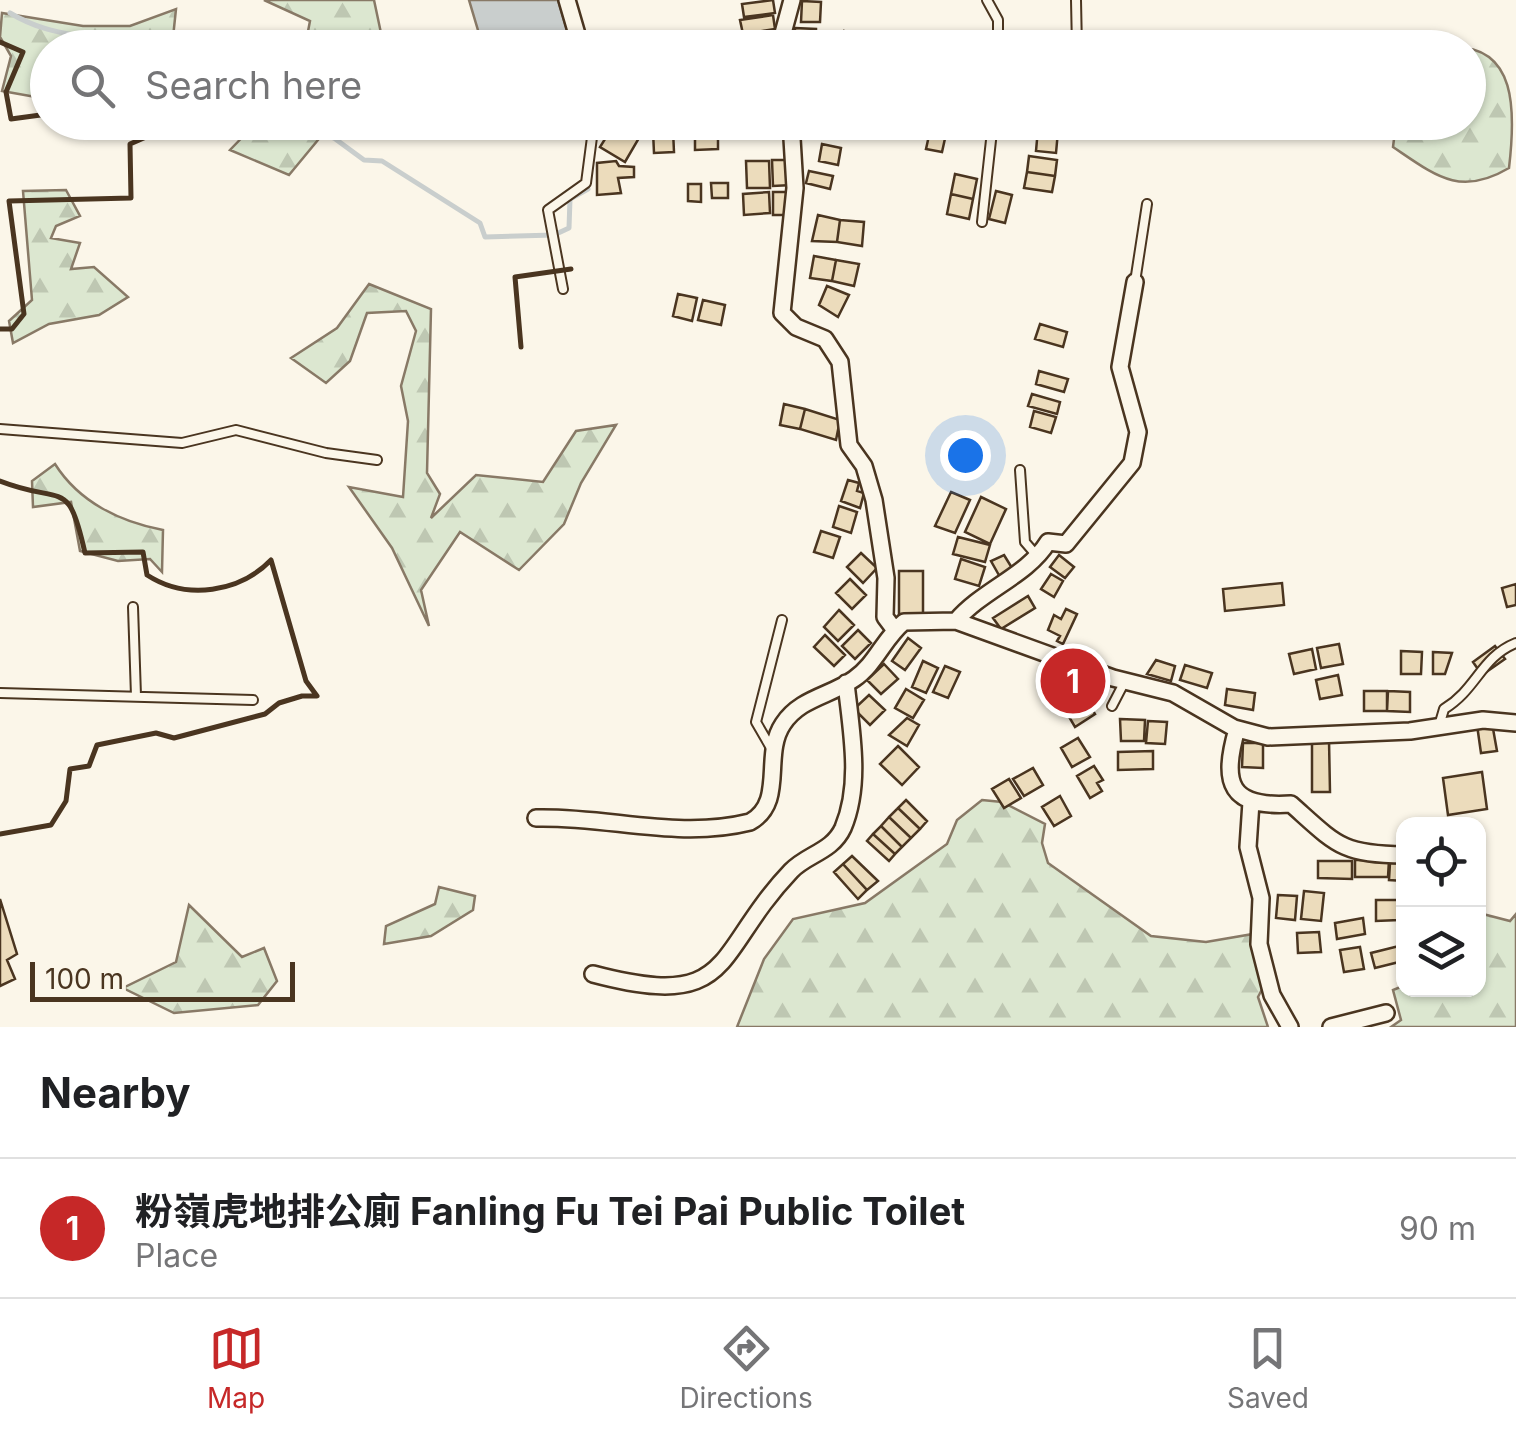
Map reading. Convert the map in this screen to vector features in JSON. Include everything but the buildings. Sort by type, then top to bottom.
[{"type":"street","points":[[566,0],[575,30]]},
{"type":"street","points":[[784,30],[792,0]]},
{"type":"street","points":[[792,140],[796,188],[782,313],[796,327],[825,340],[840,362],[850,445],[864,466],[874,500],[886,578],[885,617],[894,629]]},
{"type":"street","points":[[956,621],[968,606],[1038,558],[1048,542],[1066,544],[1132,463],[1138,432],[1120,367],[1135,282]]},
{"type":"street","points":[[536,818],[581,817],[686,831],[750,822],[759,817],[772,794],[773,750],[784,722],[804,703],[846,684],[870,666],[894,629],[904,622],[956,621],[1125,681],[1182,697],[1237,729],[1268,737],[1516,722]]},
{"type":"street","points":[[593,974],[640,986],[701,980],[718,970],[792,870],[832,843],[842,829],[854,784],[846,684]]},
{"type":"street","points":[[1237,729],[1230,753],[1231,778],[1251,802],[1259,806],[1291,804],[1341,847],[1359,855],[1396,854]]},
{"type":"street","points":[[1251,802],[1248,848],[1262,898],[1259,944],[1272,995],[1290,1027]]},
{"type":"street","points":[[1330,1027],[1386,1013]]},
{"type":"lane","points":[[988,0],[998,20],[998,30]]},
{"type":"lane","points":[[1076,0],[1077,30]]},
{"type":"lane","points":[[563,289],[548,210],[586,184],[592,140]]},
{"type":"lane","points":[[982,222],[992,140]]},
{"type":"lane","points":[[1135,282],[1147,204]]},
{"type":"lane","points":[[0,429],[182,443],[236,430],[326,453],[377,460]]},
{"type":"lane","points":[[1020,470],[1025,542],[1038,558]]},
{"type":"lane","points":[[132,607],[136,696]]},
{"type":"lane","points":[[773,750],[756,722],[782,620]]},
{"type":"lane","points":[[1438,726],[1444,709],[1465,696],[1487,663],[1516,644]]},
{"type":"lane","points":[[1112,706],[1125,681]]},
{"type":"lane","points":[[0,692],[253,700]]},
{"type":"green space","points":[[264,0],[374,0],[380,30],[308,30],[310,21]]},
{"type":"green space","points":[[176,9],[174,30],[30,30],[30,96],[2,91],[11,56],[0,37],[2,13],[83,26],[130,26]]},
{"type":"green space","points":[[1486,56],[1500,70],[1511,104],[1509,168],[1492,177],[1462,182],[1422,167],[1393,147],[1394,140],[1486,140]]},
{"type":"green space","points":[[239,140],[318,140],[289,175],[230,150]]},
{"type":"green space","points":[[66,190],[80,216],[56,226],[51,238],[80,243],[71,269],[94,267],[128,297],[99,315],[49,324],[13,343],[9,321],[32,300],[23,191]]},
{"type":"green space","points":[[369,284],[431,309],[427,473],[440,494],[431,518],[476,475],[543,482],[576,431],[616,425],[581,483],[564,524],[519,570],[460,532],[421,590],[429,626],[392,548],[349,487],[403,497],[408,421],[401,386],[416,331],[406,311],[367,313],[350,361],[326,383],[291,358],[337,328]]},
{"type":"green space","points":[[55,464],[76,489],[102,508],[131,522],[163,530],[162,572],[150,559],[118,561],[80,551],[71,502],[33,507],[32,481]]},
{"type":"green space","points":[[982,800],[1002,802],[1045,824],[1042,843],[1048,863],[1151,936],[1206,942],[1253,934],[1270,974],[1258,997],[1268,1027],[737,1027],[764,959],[793,919],[865,903],[947,844],[957,820]]},
{"type":"green space","points":[[439,887],[475,896],[473,910],[431,936],[384,944],[386,926],[435,904]]},
{"type":"green space","points":[[189,905],[242,957],[264,948],[277,981],[258,1005],[174,1013],[123,988],[176,962]]},
{"type":"green space","points":[[1516,914],[1516,1027],[1391,1027],[1401,1020],[1393,990],[1396,989],[1396,997],[1486,997],[1486,915],[1510,921]]},
{"type":"shaded area","points":[[469,0],[558,0],[567,30],[478,30]]},
{"type":"waterway","points":[[10,13],[50,30]]},
{"type":"waterway","points":[[337,140],[364,160],[382,161],[480,223],[485,237],[554,235],[569,228],[570,199],[588,189]]},
{"type":"wall","points":[[0,42],[23,52],[6,92],[11,119],[30,116]]},
{"type":"wall","points":[[0,329],[12,329],[24,314],[9,201],[131,198],[130,144],[139,140]]},
{"type":"wall","points":[[521,347],[515,277],[571,269]]},
{"type":"wall","points":[[0,481],[68,503],[85,553],[143,552],[147,575],[179,588],[229,586],[271,560],[306,681],[317,696],[302,696],[279,703],[265,714],[174,738],[156,733],[97,745],[89,766],[70,769],[66,801],[51,825],[0,834]]},
{"type":"place","name":"粉嶺虎地排公廁 Fanling Fu Tei Pai Public Toilet","points":[[1073,681]]}]
